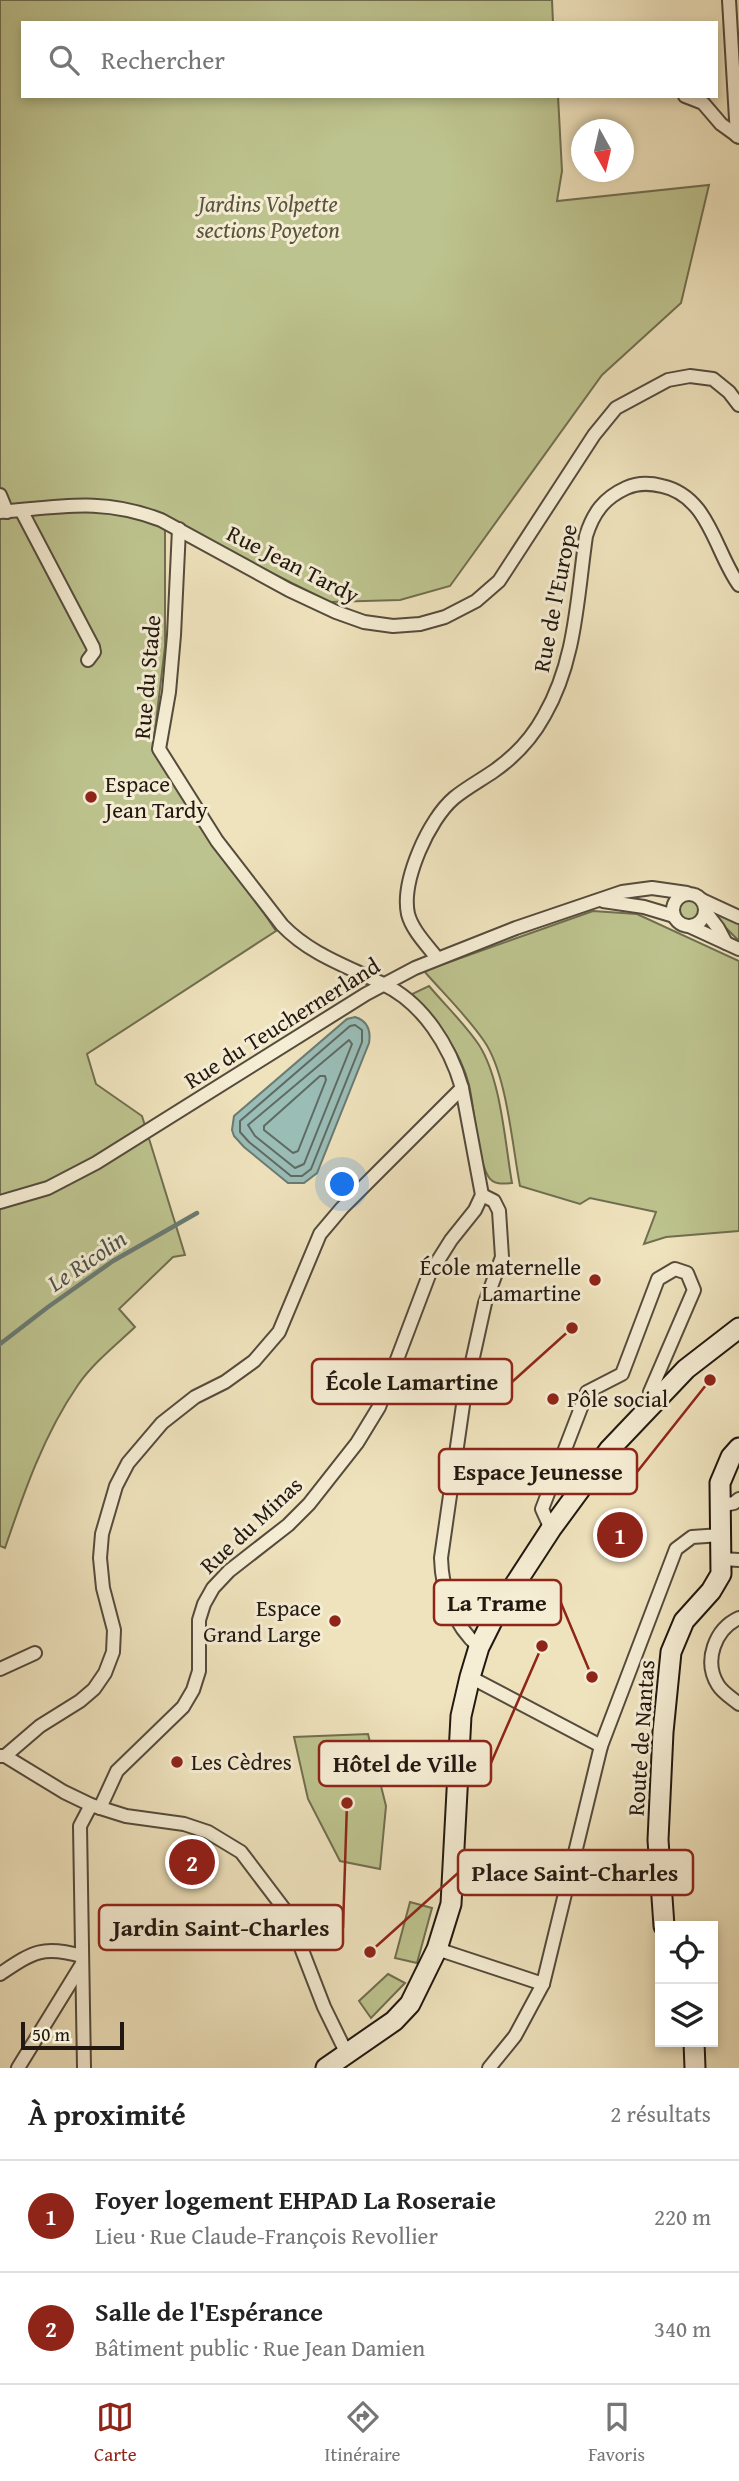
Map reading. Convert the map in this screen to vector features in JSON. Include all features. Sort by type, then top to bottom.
[{"type":"main road","points":[[339,2062],[394,2021],[410,2004],[437,1949],[451,1904],[461,1716],[480,1647],[551,1529],[602,1458],[657,1398],[710,1349],[739,1328]]},
{"type":"main road","name":"Route de Nantas","points":[[664,1921],[658,1840],[663,1732],[671,1652],[684,1621],[717,1582],[731,1560],[720,1535],[719,1506],[723,1474],[739,1448]]},
{"type":"main road","points":[[694,2047],[695,2068]]},
{"type":"street","points":[[729,0],[738,137]]},
{"type":"street","points":[[690,98],[702,103],[720,124],[738,137]]},
{"type":"street","name":"Rue Jean Tardy","points":[[4,512],[98,504],[141,512],[179,529],[289,590],[336,612],[363,622],[393,626],[420,624],[456,612],[476,601],[499,581],[594,435],[616,408],[668,380],[690,376],[713,379],[729,392],[739,405]]},
{"type":"street","name":"Rue de l'Europe","points":[[437,958],[412,925],[408,914],[408,890],[418,854],[445,807],[517,751],[536,729],[557,692],[570,649],[586,536],[591,520],[600,506],[614,493],[632,485],[652,484],[670,488],[685,496],[698,509],[739,585]]},
{"type":"street","points":[[0,495],[4,512]]},
{"type":"street","points":[[21,510],[91,642],[94,652],[88,660]]},
{"type":"street","name":"Rue du Stade","points":[[179,529],[169,692],[159,749],[227,855],[282,925],[314,952],[402,995],[440,1037],[463,1088],[482,1195]]},
{"type":"street","name":"Rue du Teuchernerland","points":[[0,1202],[48,1188],[96,1163],[383,984],[437,958],[622,892],[652,888],[687,893]]},
{"type":"street","points":[[726,943],[696,895],[687,893],[675,901],[672,911],[680,923],[739,949]]},
{"type":"street","name":"Rue du Teuchernerland","points":[[595,900],[644,907],[674,916]]},
{"type":"street","points":[[703,905],[739,917]]},
{"type":"street","points":[[689,926],[698,923],[703,905]]},
{"type":"street","points":[[339,2062],[324,2007],[288,1914],[241,1852],[208,1832],[184,1824],[126,1816],[95,1807],[2,1756],[80,1701],[94,1689],[105,1673],[113,1652],[114,1630],[103,1588],[100,1558],[102,1534],[116,1486],[128,1463],[162,1423],[195,1397],[225,1382],[254,1360],[279,1332],[320,1234],[342,1208],[463,1088]]},
{"type":"street","points":[[480,1647],[460,1626],[452,1611],[441,1576],[441,1558],[464,1398],[485,1303],[502,1257],[499,1212],[494,1201],[482,1195]]},
{"type":"street","name":"Rue du Minas","points":[[83,2066],[80,1826],[117,1771],[183,1707],[193,1690],[199,1671],[199,1620],[213,1588],[229,1571],[288,1525],[357,1443],[379,1407],[429,1275],[475,1210],[482,1195]]},
{"type":"street","points":[[551,1529],[542,1509],[587,1392],[622,1374],[658,1279],[675,1269],[687,1273],[694,1290],[650,1392],[657,1398]]},
{"type":"street","points":[[719,1506],[734,1503],[739,1499]]},
{"type":"street","points":[[489,2068],[515,2036],[543,1984],[601,1746],[676,1549],[692,1537],[720,1535]]},
{"type":"street","points":[[739,1618],[730,1622],[716,1640],[711,1662],[718,1686],[739,1704]]},
{"type":"street","points":[[0,1669],[35,1653]]},
{"type":"street","points":[[470,1677],[601,1746]]},
{"type":"street","points":[[437,1949],[543,1984]]},
{"type":"street","points":[[0,1975],[31,1953],[59,1950],[83,1959],[19,2068]]},
{"type":"green space","name":"Jardins Volpette sections Poyeton","points":[[0,0],[552,0],[553,21],[21,21],[21,98],[558,98],[562,171],[557,201],[709,185],[681,303],[602,375],[450,586],[400,600],[330,602],[165,520],[165,646],[153,748],[276,931],[87,1054],[96,1084],[142,1116],[185,1255],[173,1257],[119,1309],[135,1327],[91,1369],[66,1404],[36,1464],[5,1548],[0,1546]]},
{"type":"green space","points":[[689,900],[696,903],[699,910],[696,917],[689,920],[682,917],[679,910],[682,903]]},
{"type":"green space","points":[[593,911],[637,914],[739,961],[739,1231],[666,1237],[644,1244],[656,1212],[590,1198],[580,1204],[520,1186],[508,1111],[492,1055],[470,1023],[424,971]]},
{"type":"green space","points":[[718,912],[739,923],[739,941],[715,917],[714,913]]},
{"type":"green space","points":[[429,986],[468,1030],[486,1059],[501,1112],[512,1183],[493,1181],[484,1167],[469,1085],[460,1059],[446,1036],[412,994]]},
{"type":"green space","points":[[368,1734],[386,1806],[380,1869],[340,1861],[308,1799],[294,1737]]},
{"type":"green space","points":[[410,1902],[432,1908],[417,1963],[395,1958]]},
{"type":"green space","points":[[388,1974],[405,1983],[371,2018],[359,2001]]},
{"type":"water","points":[[355,1017],[368,1027],[369,1043],[317,1173],[304,1183],[288,1183],[234,1136],[234,1116],[347,1019]]},
{"type":"waterway","name":"Le Ricolin","points":[[0,1344],[113,1261],[197,1213]]},
{"type":"place","name":"Espace Jean Tardy","points":[[91,797]]},
{"type":"place","name":"École maternelle Lamartine","points":[[595,1280]]},
{"type":"place","name":"École Lamartine","points":[[572,1328]]},
{"type":"place","name":"Espace Jeunesse","points":[[710,1380]]},
{"type":"place","name":"Pôle social","points":[[553,1399]]},
{"type":"place","name":"Foyer logement EHPAD La Roseraie","points":[[620,1535]]},
{"type":"place","name":"Espace Grand Large","points":[[335,1621]]},
{"type":"place","name":"Hôtel de Ville","points":[[542,1646]]},
{"type":"place","name":"La Trame","points":[[592,1677]]},
{"type":"place","name":"Les Cèdres","points":[[177,1762]]},
{"type":"place","name":"Jardin Saint-Charles","points":[[347,1803]]},
{"type":"place","name":"Salle de l'Espérance","points":[[192,1862]]},
{"type":"place","name":"Place Saint-Charles","points":[[370,1952]]}]
